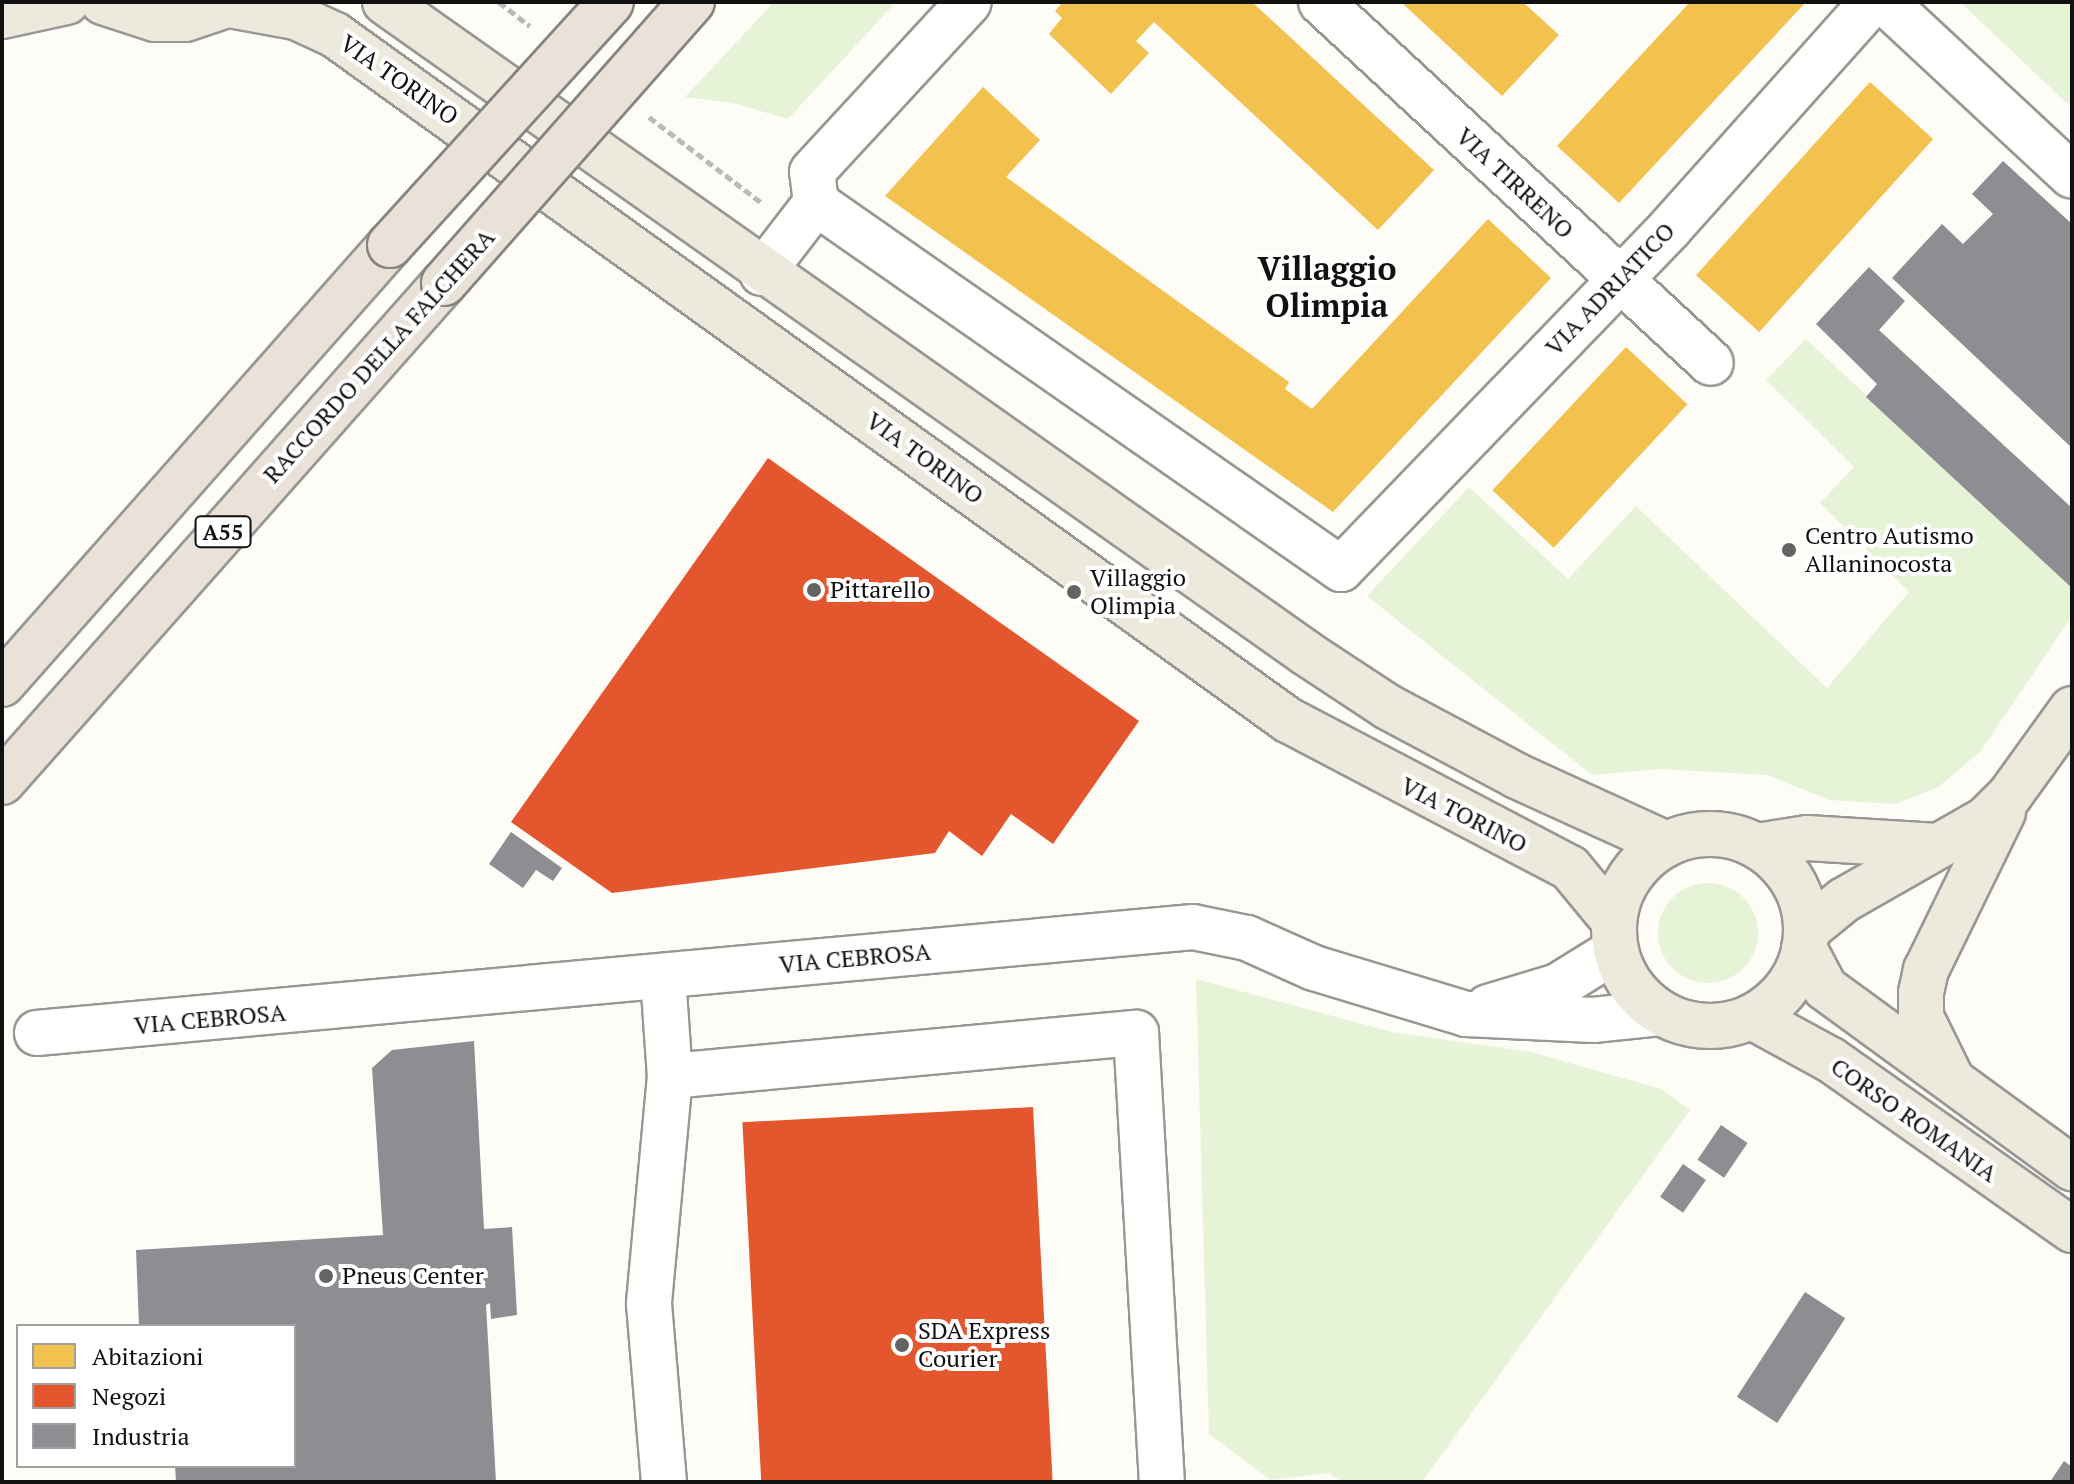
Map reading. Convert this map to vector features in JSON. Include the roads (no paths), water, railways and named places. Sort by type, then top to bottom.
[{"type":"highway","name":"A55","points":[[2,684],[390,245],[611,2]]},
{"type":"highway","name":"RACCORDO DELLA FALCHERA","points":[[2,782],[692,2]]},
{"type":"main road","points":[[2,16],[67,2]]},
{"type":"main road","points":[[103,2],[155,19],[185,19],[233,4]]},
{"type":"main road","points":[[385,2],[762,273],[1388,707],[1610,822],[1666,844]]},
{"type":"main road","name":"VIA TORINO","points":[[233,4],[296,17],[335,35],[1288,720],[1570,868],[1615,936]]},
{"type":"main road","points":[[1955,1084],[1921,1017],[1921,993],[1926,970],[2010,795],[2072,709]]},
{"type":"main road","points":[[1941,846],[1807,838],[1757,846],[1710,835],[1666,844],[1629,878],[1615,936],[1632,986],[1660,1013],[1696,1025],[1752,1017],[1793,979],[1805,940],[1844,900],[1965,835],[2010,795]]},
{"type":"main road","points":[[1757,846],[1793,882],[1805,940],[1825,988],[2072,1168]]},
{"type":"main road","name":"CORSO ROMANIA","points":[[1752,1017],[1831,1060],[2072,1230]]},
{"type":"street","points":[[762,273],[816,203],[812,172],[969,2]]},
{"type":"street","name":"VIA TIRRENO","points":[[1321,2],[1617,280],[1711,363]]},
{"type":"street","name":"VIA ADRIATICO","points":[[816,203],[1341,569],[1617,280],[1872,2]]},
{"type":"street","points":[[1885,2],[2072,176]]},
{"type":"street","name":"VIA CEBROSA","points":[[37,1033],[1193,927],[1247,938],[1314,968],[1466,1014],[1593,1020],[1660,1013]]},
{"type":"street","points":[[1466,1014],[1558,986],[1615,936]]},
{"type":"street","points":[[663,977],[670,1076],[649,1304],[664,1482]]},
{"type":"street","points":[[670,1076],[1136,1033],[1162,1482]]},
{"type":"place","name":"Centro Autismo Allaninocosta","points":[[1789,550]]},
{"type":"place","name":"Pittarello","points":[[814,590]]},
{"type":"place","name":"Villaggio Olimpia","points":[[1074,592]]},
{"type":"place","name":"Pneus Center","points":[[326,1276]]},
{"type":"place","name":"SDA Express Courier","points":[[902,1345]]},
{"type":"district","name":"Villaggio Olimpia","points":[[1327,288]]}]
